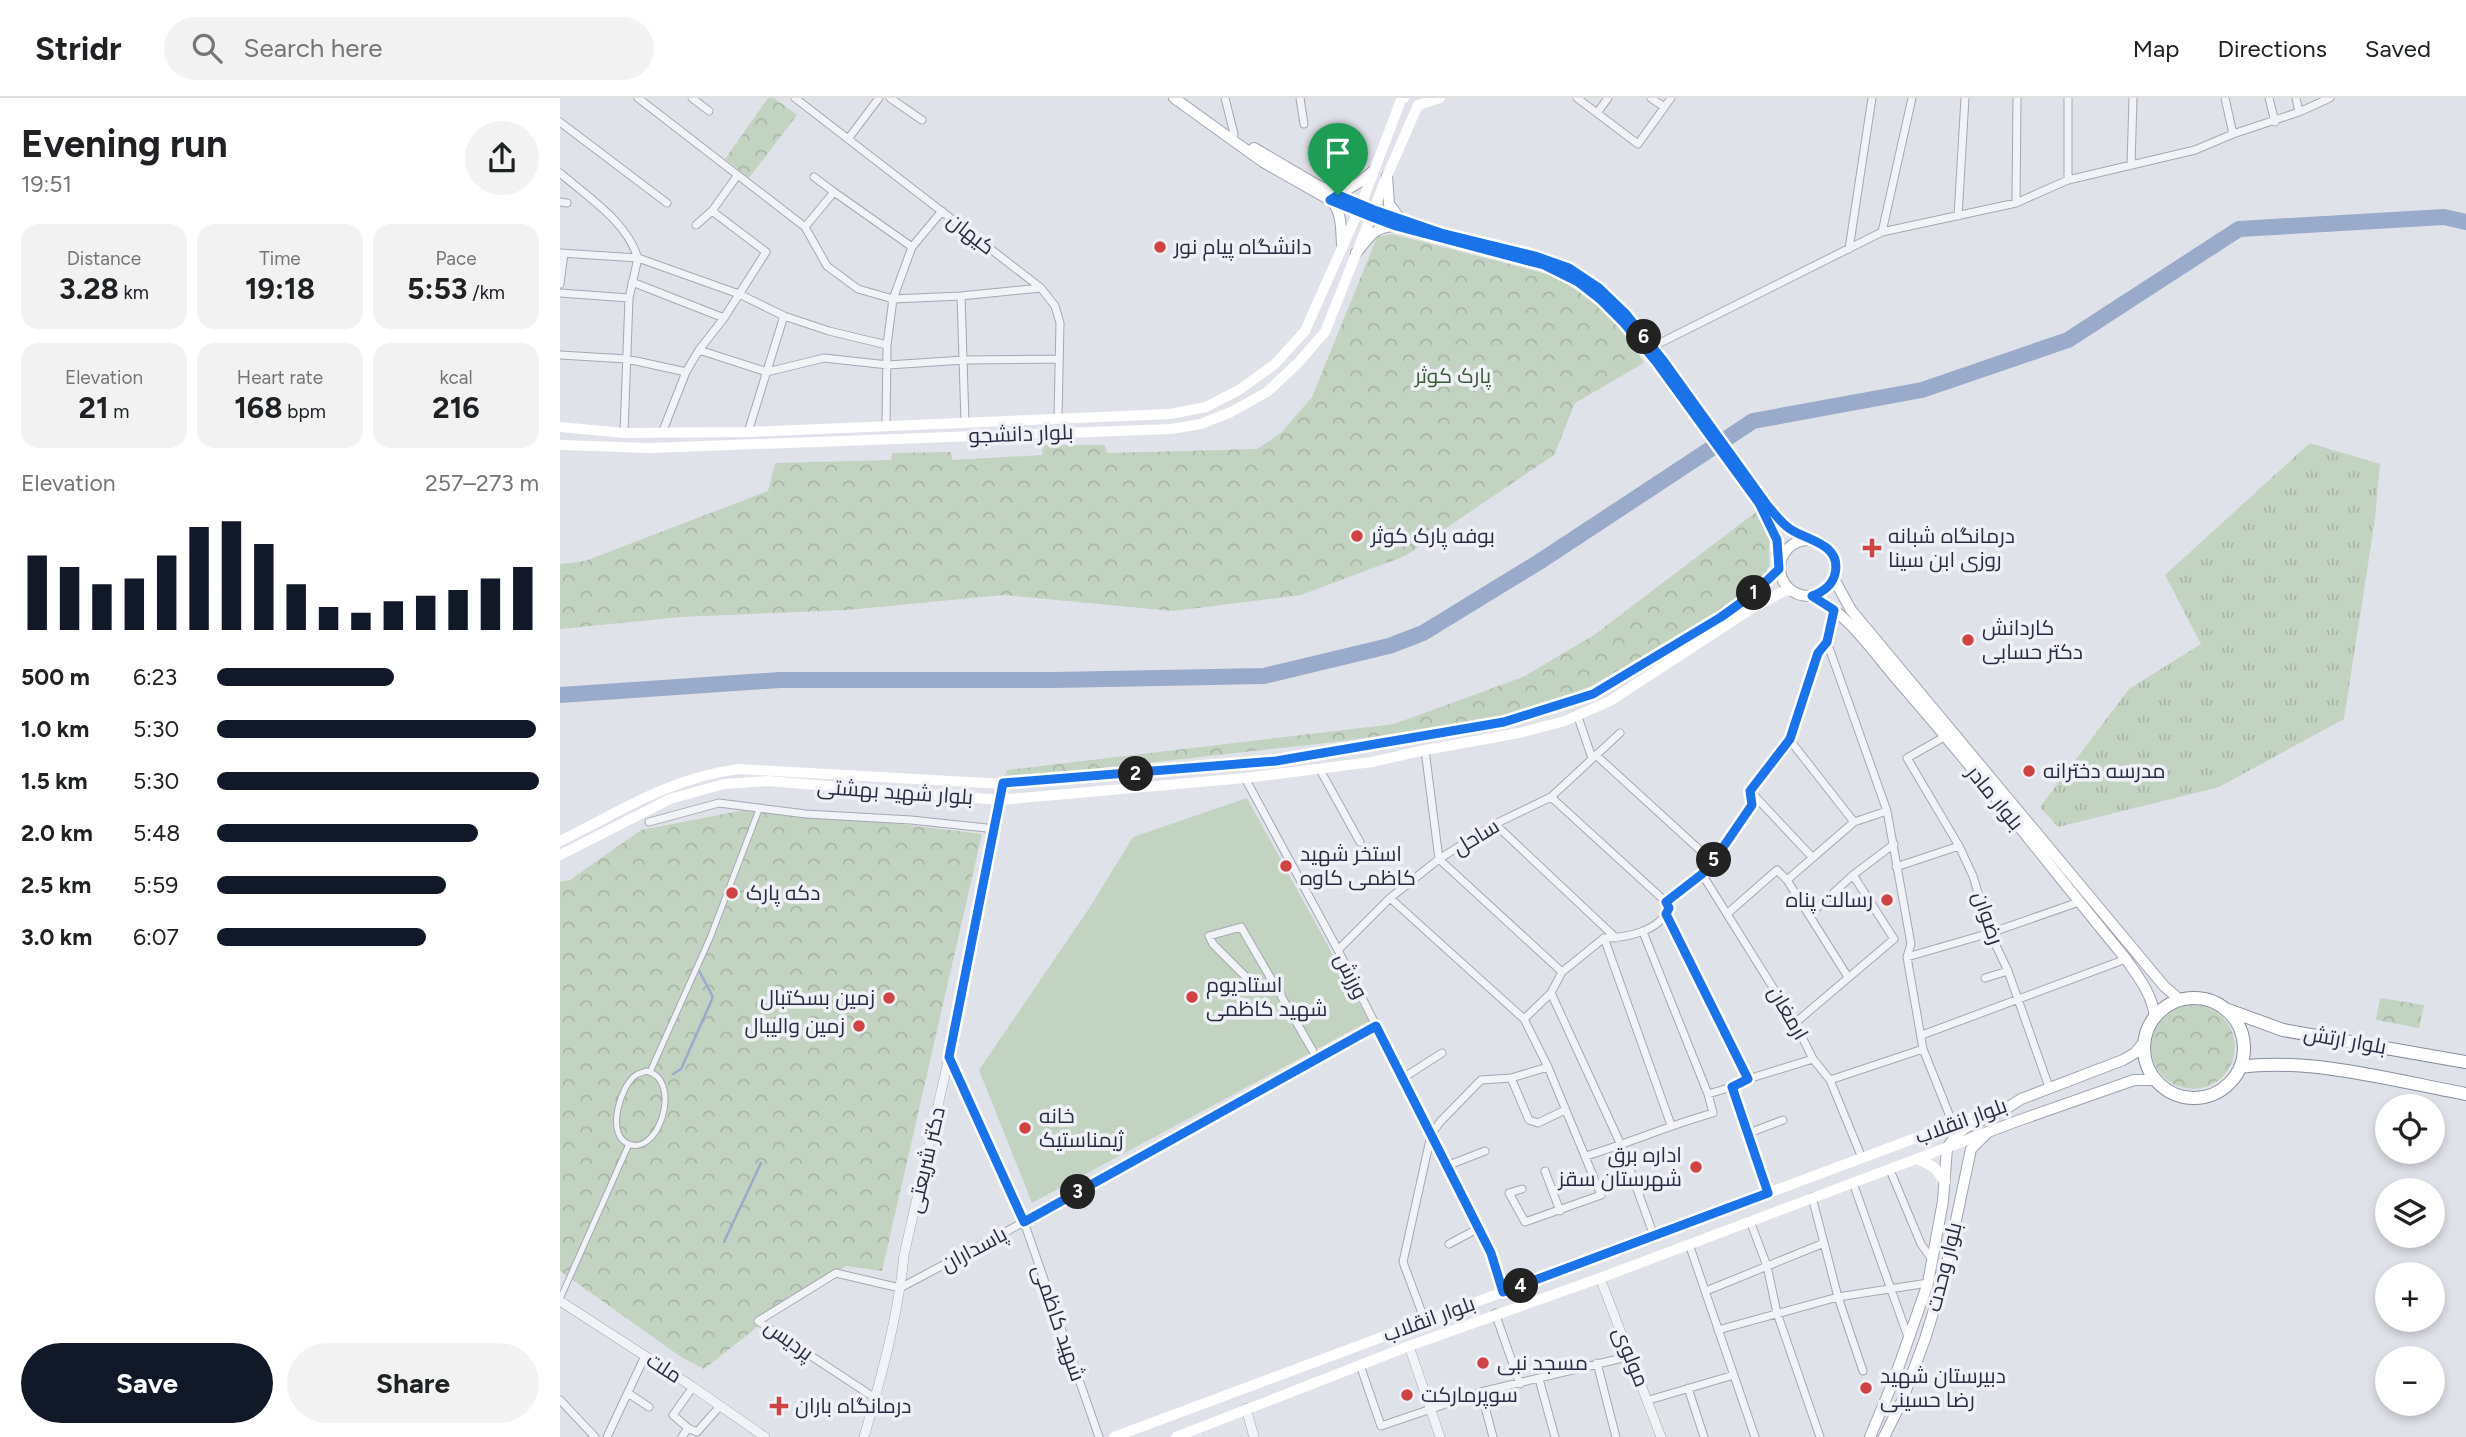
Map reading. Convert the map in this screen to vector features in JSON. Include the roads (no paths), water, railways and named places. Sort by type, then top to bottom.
[{"type":"highway","points":[[2204,999],[2226,1010],[2241,1030],[2244,1055],[2233,1079],[2209,1096],[2195,1098],[2174,1093],[2156,1080],[2146,1062],[2144,1042],[2155,1017],[2180,1000],[2204,999]]},
{"type":"highway","name":"بلوار ارتش","points":[[2226,1010],[2283,1030],[2466,1062]]},
{"type":"highway","name":"بلوار ارتش","points":[[2240,1067],[2268,1063],[2303,1066],[2466,1094]]},
{"type":"main road","points":[[1174,98],[1263,162],[1334,197],[1399,223],[1558,271],[1578,282],[1614,312],[1660,361]]},
{"type":"main road","points":[[1185,98],[1234,134],[1334,197],[1342,244]]},
{"type":"main road","name":"بلوار دانشجو","points":[[560,445],[650,448],[1171,429],[1201,424],[1231,412],[1267,392],[1298,363],[1325,332],[1418,105],[1440,98]]},
{"type":"main road","name":"بلوار دانشجو","points":[[560,427],[648,434],[748,432],[1170,414],[1206,407],[1239,390],[1275,364],[1305,331],[1359,208],[1402,99]]},
{"type":"main road","points":[[1334,197],[1373,172]]},
{"type":"main road","points":[[1387,176],[1389,204],[1399,223]]},
{"type":"main road","points":[[1356,253],[1381,227],[1399,223],[1535,256],[1569,268],[1599,288],[1617,304],[1652,347],[1761,502],[1787,527],[1820,542],[1832,554],[1836,570],[1834,579],[1821,593],[1805,596],[1791,591],[1781,578],[1777,540],[1761,502]]},
{"type":"main road","points":[[1305,331],[1317,342]]},
{"type":"main road","points":[[648,434],[650,448]]},
{"type":"main road","points":[[1780,566],[1787,548],[1794,543],[1811,540]]},
{"type":"main road","name":"بلوار شهید بهشتی","points":[[560,841],[659,790],[710,773],[729,770],[1003,783],[1276,761],[1504,722],[1553,708],[1602,689],[1721,617],[1753,594],[1780,566]]},
{"type":"main road","name":"بلوار مادر","points":[[1834,579],[1851,610],[2164,986],[2180,1000]]},
{"type":"main road","name":"بلوار شهید بهشتی","points":[[560,855],[670,799],[724,783],[767,781],[1000,800],[1245,778],[1372,762],[1519,733],[1578,716],[1610,701],[1751,609],[1786,590],[1791,591]]},
{"type":"main road","name":"بلوار مادر","points":[[1812,596],[1834,610],[1946,736],[2126,959],[2148,991],[2155,1017]]},
{"type":"main road","points":[[1000,800],[1003,783]]},
{"type":"main road","name":"بلوار انقلاب","points":[[1114,1437],[2123,1060],[2135,1053],[2144,1042]]},
{"type":"main road","name":"بلوار انقلاب","points":[[1175,1437],[1496,1313],[1600,1278],[2020,1120],[2133,1080],[2156,1080]]},
{"type":"main road","name":"بلوار انقلاب","points":[[1943,1201],[1947,1148],[1956,1135],[1966,1127],[2021,1099]]},
{"type":"main road","name":"بلوار وحدت","points":[[1884,1437],[1911,1376],[1944,1277],[1971,1149],[1988,1132]]},
{"type":"main road","points":[[1918,1159],[1946,1177],[1953,1165],[1965,1168],[1965,1172]]},
{"type":"main road","name":"بلوار وحدت","points":[[1870,1437],[1927,1283],[1943,1201]]},
{"type":"main road","points":[[1714,1234],[1726,1224],[1721,1211]]},
{"type":"main road","points":[[1246,1408],[1254,1385]]},
{"type":"street","points":[[638,98],[805,227],[827,266],[858,289],[893,299],[1041,288]]},
{"type":"street","points":[[692,98],[709,111]]},
{"type":"street","name":"کیهان","points":[[795,98],[1041,288],[1055,306],[1060,323],[1058,417]]},
{"type":"street","points":[[804,105],[810,98]]},
{"type":"street","points":[[848,139],[879,98]]},
{"type":"street","points":[[890,98],[922,120]]},
{"type":"street","points":[[1225,98],[1234,134]]},
{"type":"street","points":[[1300,98],[1304,124]]},
{"type":"street","points":[[1577,98],[1639,144],[1671,98]]},
{"type":"street","points":[[1597,113],[1608,98]]},
{"type":"street","points":[[1651,98],[1664,107]]},
{"type":"street","points":[[1849,249],[1872,98]]},
{"type":"street","points":[[1882,232],[1912,98]]},
{"type":"street","points":[[1958,216],[1965,98]]},
{"type":"street","points":[[2016,203],[2017,98]]},
{"type":"street","points":[[2068,98],[2068,180]]},
{"type":"street","points":[[2131,165],[2133,98]]},
{"type":"street","points":[[2225,98],[2233,134]]},
{"type":"street","points":[[2269,98],[2275,121]]},
{"type":"street","points":[[2296,98],[2299,112]]},
{"type":"street","points":[[1652,347],[1882,232],[2016,203],[2068,180],[2195,150],[2330,98]]},
{"type":"street","points":[[560,122],[667,203]]},
{"type":"street","points":[[560,173],[624,229],[638,258],[629,298],[624,433]]},
{"type":"street","points":[[696,225],[712,211],[737,176]]},
{"type":"street","points":[[814,177],[912,247]]},
{"type":"street","points":[[805,227],[834,192]]},
{"type":"street","points":[[662,433],[686,372],[766,252],[712,211]]},
{"type":"street","points":[[886,426],[887,345],[893,299],[912,247],[942,211]]},
{"type":"street","points":[[560,284],[562,253],[638,258],[740,294],[784,316],[829,331],[887,345]]},
{"type":"street","points":[[632,282],[724,318]]},
{"type":"street","points":[[560,293],[629,298]]},
{"type":"street","points":[[961,296],[965,422]]},
{"type":"street","points":[[748,432],[784,316]]},
{"type":"street","points":[[699,350],[767,372],[824,358],[888,365],[964,360],[1059,359]]},
{"type":"street","points":[[560,355],[627,359],[686,372]]},
{"type":"street","points":[[1666,902],[1713,862],[1752,805],[1750,791],[1790,739],[1818,653],[1827,642],[1834,610]]},
{"type":"street","points":[[1827,642],[1887,811],[1911,944],[1907,957],[1923,1049],[1953,1124]]},
{"type":"street","points":[[1578,716],[1594,757],[1713,862]]},
{"type":"street","name":"ساحل","points":[[1338,950],[1390,898],[1439,859],[1495,824],[1551,797],[1620,733]]},
{"type":"street","name":"رضوان","points":[[1946,736],[1907,758],[1959,846],[1973,876],[1990,933],[2008,971],[2049,1087]]},
{"type":"street","points":[[1790,739],[1854,822]]},
{"type":"street","points":[[1425,750],[1439,859],[1562,972]]},
{"type":"street","points":[[1318,768],[1360,842]]},
{"type":"street","name":"ورزش","points":[[1245,778],[1449,1165],[1491,1253],[1503,1292]]},
{"type":"street","points":[[1750,791],[1812,857]]},
{"type":"street","points":[[1524,1019],[1551,993],[1562,972],[1604,938],[1643,932],[1666,914],[1669,908],[1666,902],[1551,797]]},
{"type":"street","name":"دکتر شریعتی","points":[[864,1437],[901,1288],[904,1255],[949,1057],[1000,800]]},
{"type":"street","points":[[649,822],[719,803],[806,814],[911,820],[996,829]]},
{"type":"street","points":[[650,1072],[710,939],[760,807]]},
{"type":"street","points":[[1787,880],[1854,822],[1887,811]]},
{"type":"street","points":[[1495,824],[1616,938]]},
{"type":"street","points":[[1809,915],[1853,875],[1894,844]]},
{"type":"street","points":[[1896,867],[1959,846]]},
{"type":"street","points":[[1728,913],[1777,870],[1787,880],[1848,977]]},
{"type":"street","name":"ارمغان","points":[[1702,874],[1795,1023],[1813,1059],[1830,1080],[1862,1158]]},
{"type":"street","points":[[1795,1023],[1894,940],[1853,875]]},
{"type":"street","points":[[1390,898],[1524,1019],[1548,1067],[1601,1195],[1525,1222],[1509,1193],[1522,1189]]},
{"type":"street","points":[[1907,957],[1990,933],[2079,902]]},
{"type":"street","points":[[1666,914],[1748,1079]]},
{"type":"street","points":[[1281,994],[1250,981],[1213,944],[1209,936],[1241,927],[1281,994],[1317,1058]]},
{"type":"street","points":[[1586,1156],[1671,1125],[1713,1113],[1708,1094],[1643,932]]},
{"type":"street","points":[[1604,938],[1671,1125]]},
{"type":"street","points":[[1922,1035],[2126,959]]},
{"type":"street","points":[[1985,978],[2008,971]]},
{"type":"street","points":[[1551,993],[1620,1145],[1654,1236]]},
{"type":"street","name":"پاسداران","points":[[901,1288],[1376,1026]]},
{"type":"street","points":[[1830,1080],[1923,1049]]},
{"type":"street","points":[[1402,1078],[1443,1053]]},
{"type":"street","name":"شهید کاظمی","points":[[949,1057],[1024,1222],[1099,1437]]},
{"type":"street","points":[[1708,1094],[1813,1059]]},
{"type":"street","points":[[1426,1321],[1404,1262],[1431,1135],[1481,1080],[1511,1078],[1548,1067]]},
{"type":"street","points":[[650,1072],[656,1074],[664,1086],[662,1119],[647,1141],[637,1146],[629,1144],[619,1135],[616,1122],[625,1089],[635,1076],[650,1072]]},
{"type":"street","points":[[1511,1078],[1529,1120],[1538,1123],[1565,1110]]},
{"type":"street","points":[[1732,1087],[1768,1193]]},
{"type":"street","points":[[1749,1133],[1783,1120]]},
{"type":"street","points":[[560,1300],[629,1144]]},
{"type":"street","points":[[1449,1165],[1485,1150]]},
{"type":"street","points":[[1890,1170],[1922,1244],[1933,1262]]},
{"type":"street","points":[[1545,1171],[1560,1211]]},
{"type":"street","points":[[1853,1183],[1908,1340]]},
{"type":"street","points":[[1812,1197],[1838,1297],[1863,1371]]},
{"type":"street","points":[[1750,1221],[1767,1266],[1777,1313],[1820,1437]]},
{"type":"street","points":[[1449,1244],[1479,1228]]},
{"type":"street","points":[[1706,1291],[1824,1243]]},
{"type":"street","points":[[1689,1244],[1755,1437]]},
{"type":"street","name":"پردیس","points":[[875,1398],[758,1321],[836,1273],[901,1288]]},
{"type":"street","name":"مولوی","points":[[1600,1278],[1661,1437]]},
{"type":"street","points":[[1718,1330],[1838,1297],[1927,1283]]},
{"type":"street","name":"ملت","points":[[560,1300],[765,1437]]},
{"type":"street","points":[[1496,1313],[1520,1384]]},
{"type":"street","points":[[1409,1346],[1440,1437]]},
{"type":"street","points":[[607,1437],[645,1356]]},
{"type":"street","points":[[1360,1365],[1381,1426],[1480,1392],[1631,1356]]},
{"type":"street","points":[[1597,1363],[1616,1437]]},
{"type":"street","points":[[1649,1400],[1734,1375]]},
{"type":"street","points":[[1539,1379],[1555,1437]]},
{"type":"street","points":[[693,1387],[673,1415],[688,1428],[697,1432],[720,1406]]},
{"type":"street","points":[[1688,1388],[1704,1437]]},
{"type":"street","points":[[1480,1392],[1493,1437]]},
{"type":"street","points":[[628,1393],[649,1407]]},
{"type":"street","points":[[560,1400],[595,1437]]},
{"type":"street","points":[[1246,1408],[1254,1437]]},
{"type":"street","points":[[682,1437],[688,1428]]},
{"type":"waterway","points":[[560,695],[780,680],[1055,680],[1264,676],[1389,646],[1423,633],[1539,562],[1753,421],[1922,390],[2068,340],[2239,229],[2444,217],[2466,222]]},
{"type":"waterway","points":[[673,1074],[681,1069],[713,997],[697,967]]},
{"type":"waterway","points":[[724,1242],[761,1163]]},
{"type":"place","name":"دانشگاه پیام نور","points":[[1160,247]]},
{"type":"place","name":"بوفه پارک کوثر","points":[[1357,536]]},
{"type":"place","name":"درمانگاه شبانه روزی ابن سینا","points":[[1872,548]]},
{"type":"place","name":"کاردانش دکتر حسابی","points":[[1968,640]]},
{"type":"place","name":"مدرسه دخترانه","points":[[2029,771]]},
{"type":"place","name":"استخر شهید کاظمی کاوه","points":[[1286,866]]},
{"type":"place","name":"دکه پارک","points":[[732,893]]},
{"type":"place","name":"رسالت پناه","points":[[1887,900]]},
{"type":"place","name":"استادیوم شهید کاظمی","points":[[1192,997]]},
{"type":"place","name":"زمین بسکتبال","points":[[889,998]]},
{"type":"place","name":"زمین والیبال","points":[[859,1026]]},
{"type":"place","name":"خانه ژیمناستیک","points":[[1025,1128]]},
{"type":"place","name":"اداره برق شهرستان سقز","points":[[1696,1167]]},
{"type":"place","name":"مسجد نبی","points":[[1483,1363]]},
{"type":"place","name":"دبیرستان شهید رضا حسینی","points":[[1866,1388]]},
{"type":"place","name":"سوپرمارکت","points":[[1407,1395]]},
{"type":"place","name":"درمانگاه باران","points":[[779,1406]]},
{"type":"park label","name":"پارک کوثر","points":[[1453,376]]}]
